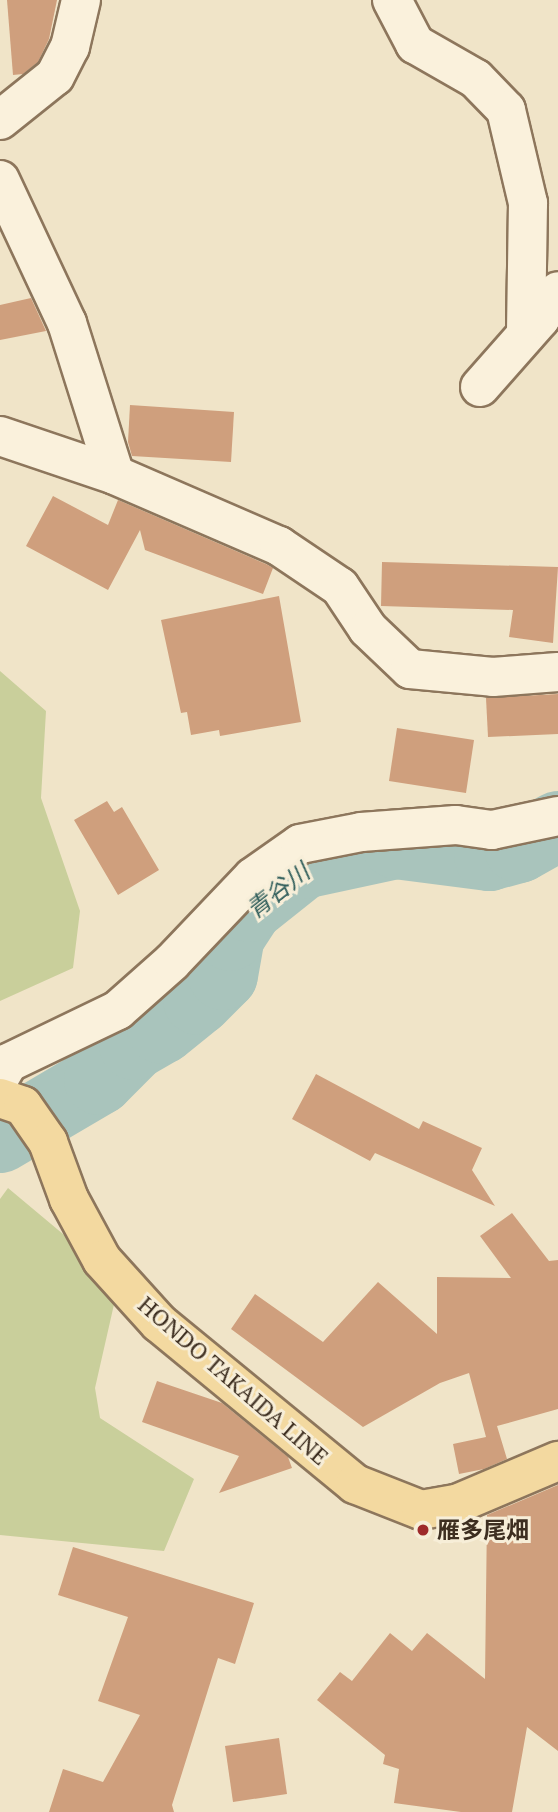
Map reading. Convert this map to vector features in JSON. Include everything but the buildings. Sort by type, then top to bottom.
[{"type":"main road","name":"HONDO TAKAIDA LINE","points":[[8,1093],[48,1142],[69,1199],[102,1261],[159,1323],[355,1484],[421,1510],[459,1503],[558,1461]]},
{"type":"street","points":[[0,120],[55,76],[70,47],[81,0]]},
{"type":"street","points":[[392,0],[415,44],[476,79],[506,110],[528,203],[526,334]]},
{"type":"street","points":[[0,180],[67,323],[115,475]]},
{"type":"street","points":[[480,387],[526,334],[558,290]]},
{"type":"street","points":[[0,436],[115,475],[279,546],[340,587],[368,629],[410,669],[493,677],[558,672]]},
{"type":"street","points":[[8,1093],[8,1063],[118,1010],[172,962],[253,877],[300,844],[361,832],[442,825],[492,830],[558,816]]},
{"type":"green space","points":[[0,671],[46,711],[41,798],[80,911],[73,968],[0,1001]]},
{"type":"green space","points":[[8,1188],[106,1270],[115,1300],[95,1388],[100,1418],[194,1479],[164,1551],[0,1535],[0,1199]]},
{"type":"waterway","name":"青谷川","points":[[0,1138],[99,1080],[134,1045],[162,1029],[198,1000],[223,975],[230,936],[249,907],[303,864],[396,844],[489,856],[519,848],[558,826]]},
{"type":"place","name":"雁多尾畑","points":[[423,1530]]}]
